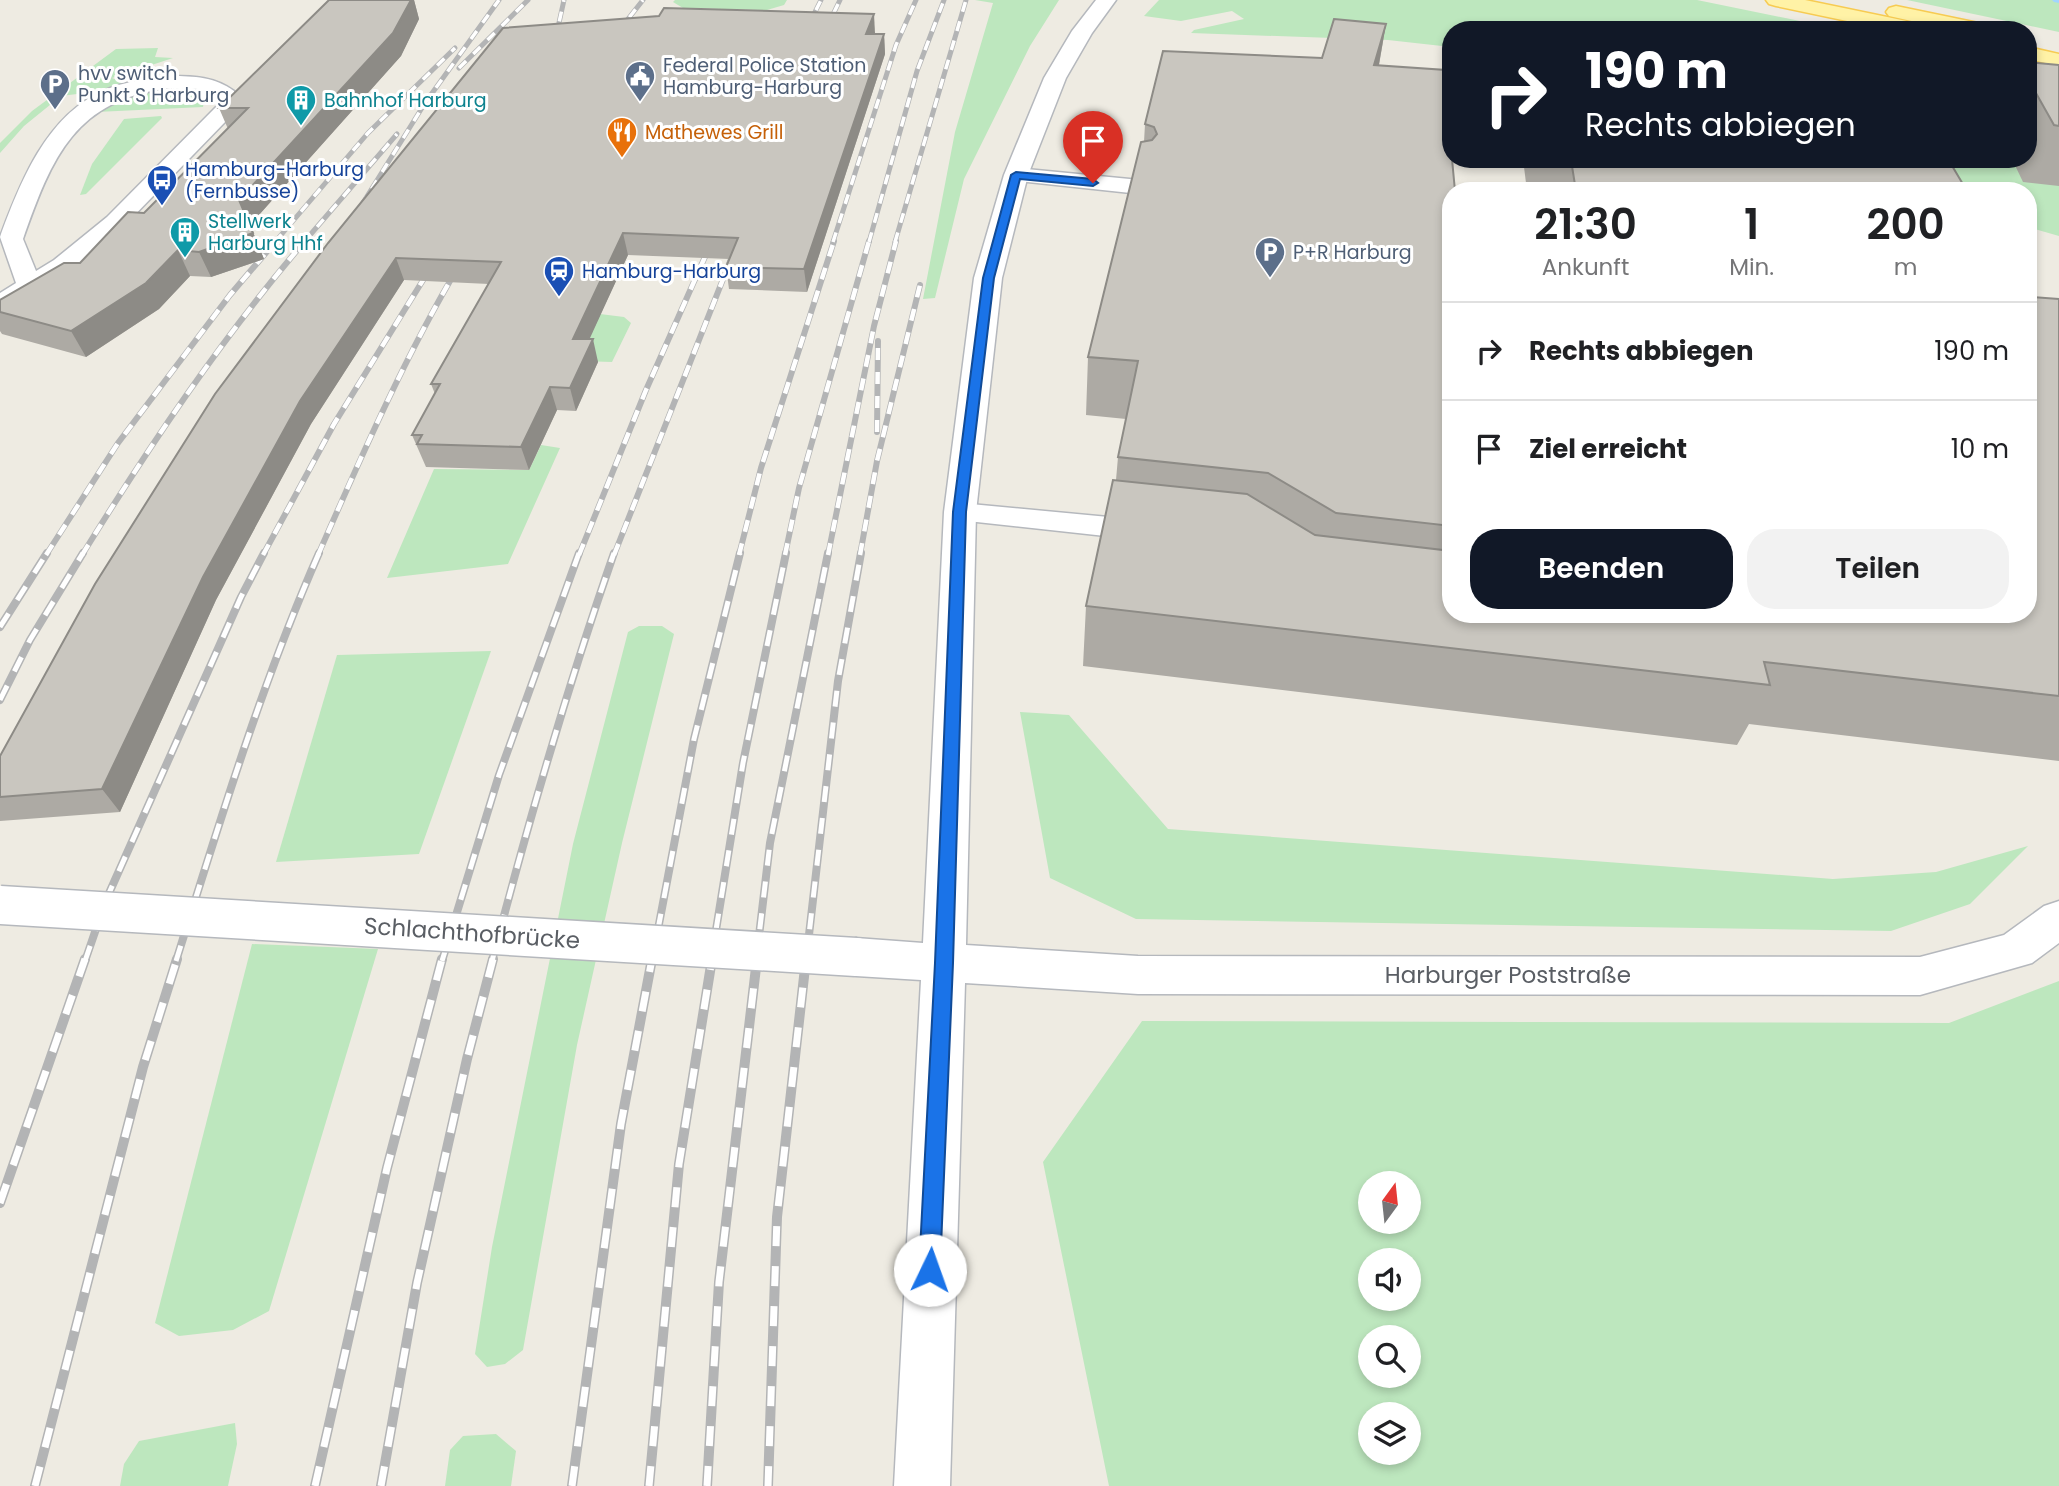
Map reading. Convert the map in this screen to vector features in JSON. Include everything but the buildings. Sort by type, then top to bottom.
[{"type":"main road","points":[[1776,0],[1878,21]]},
{"type":"main road","points":[[1840,0],[1940,21]]},
{"type":"main road","points":[[2037,41],[2059,46]]},
{"type":"main road","points":[[2037,55],[2059,60]]},
{"type":"street","points":[[922,1486],[960,512],[988,278],[1016,175],[1055,78],[1105,0]]},
{"type":"street","name":"Schlachthofbrücke","points":[[0,905],[944,963]]},
{"type":"street","name":"Harburger Poststraße","points":[[944,963],[1138,975],[1920,976],[2017,950],[2059,919]]},
{"type":"lane","points":[[0,304],[63,265],[115,222],[219,117],[227,106],[227,95],[217,86],[198,82],[160,82],[111,94],[77,116],[45,158],[24,202],[11,239],[29,285]]},
{"type":"lane","points":[[1016,175],[1140,187]]},
{"type":"lane","points":[[960,512],[1180,535]]},
{"type":"green space","points":[[787,0],[784,5],[767,10],[683,8],[673,2]]},
{"type":"green space","points":[[975,0],[1059,0],[1030,46],[964,179],[935,298],[923,299],[955,132],[993,3]]},
{"type":"green space","points":[[1159,0],[1697,0],[1800,21],[1442,21],[1442,46],[1388,40],[1191,33],[1194,30],[1244,19],[1232,11],[1181,21],[1144,16]]},
{"type":"green space","points":[[1907,0],[2059,0],[2059,32],[2037,27],[2037,21],[2007,21]]},
{"type":"green space","points":[[158,48],[155,57],[173,58],[112,78],[125,83],[101,91],[61,96],[24,126],[0,153],[0,143],[32,111],[116,49]]},
{"type":"green space","points":[[2059,76],[2059,236],[2037,230],[2037,182],[1929,182],[1927,168],[2037,168],[2037,135]]},
{"type":"green space","points":[[156,91],[194,94],[204,101],[203,107],[96,112],[125,98]]},
{"type":"green space","points":[[162,118],[86,194],[80,195],[92,164],[124,119]]},
{"type":"green space","points":[[600,314],[624,317],[631,323],[612,362],[580,361],[590,338],[585,316]]},
{"type":"green space","points":[[541,445],[560,448],[508,564],[387,578],[434,469],[529,470]]},
{"type":"green space","points":[[639,626],[662,626],[674,634],[622,843],[577,1045],[523,1350],[505,1364],[487,1367],[475,1354],[492,1247],[573,844],[628,632]]},
{"type":"green space","points":[[491,651],[419,854],[276,862],[337,655]]},
{"type":"green space","points":[[1020,712],[1069,715],[1168,829],[1833,879],[1936,872],[2028,846],[1970,904],[1891,931],[1136,919],[1050,878]]},
{"type":"green space","points":[[252,944],[378,949],[269,1311],[233,1330],[179,1336],[155,1323]]},
{"type":"green space","points":[[2059,981],[2059,1486],[1109,1486],[1043,1162],[1142,1021],[1949,1023]]},
{"type":"green space","points":[[235,1423],[237,1444],[228,1486],[120,1486],[124,1464],[139,1441]]},
{"type":"green space","points":[[496,1434],[516,1451],[511,1486],[445,1486],[450,1450],[463,1436]]},
{"type":"railway","points":[[361,206],[425,103],[499,0]]},
{"type":"railway","points":[[459,68],[528,0]]},
{"type":"railway","points":[[555,41],[564,0]]},
{"type":"railway","points":[[617,33],[643,0]]},
{"type":"railway","points":[[807,28],[821,0]]},
{"type":"railway","points":[[825,31],[840,0]]},
{"type":"railway","points":[[833,242],[896,45],[916,0]]},
{"type":"railway","points":[[869,242],[917,71],[944,0]]},
{"type":"railway","points":[[895,242],[966,0]]},
{"type":"railway","points":[[275,242],[368,133],[455,48]]},
{"type":"railway","points":[[304,242],[397,134]]},
{"type":"railway","points":[[46,555],[118,443],[230,295],[276,241]]},
{"type":"railway","points":[[82,555],[215,354],[305,241]]},
{"type":"railway","points":[[579,555],[646,390],[712,241]]},
{"type":"railway","points":[[739,555],[761,468],[834,241]]},
{"type":"railway","points":[[785,555],[799,488],[869,241]]},
{"type":"railway","points":[[828,555],[874,326],[896,241]]},
{"type":"railway","points":[[614,555],[733,254]]},
{"type":"railway","points":[[263,555],[334,424],[433,264]]},
{"type":"railway","points":[[318,555],[402,371],[460,264]]},
{"type":"railway","points":[[860,555],[877,461],[920,285]]},
{"type":"railway","points":[[877,432],[878,341]]},
{"type":"railway","points":[[0,627],[47,553]]},
{"type":"railway","points":[[0,700],[30,640],[83,553]]},
{"type":"railway","points":[[85,961],[106,900],[241,597],[264,553]]},
{"type":"railway","points":[[176,961],[260,704],[319,553]]},
{"type":"railway","points":[[442,961],[499,775],[579,553]]},
{"type":"railway","points":[[492,961],[549,756],[614,553]]},
{"type":"railway","points":[[652,961],[694,739],[740,553]]},
{"type":"railway","points":[[711,961],[743,763],[786,553]]},
{"type":"railway","points":[[756,961],[770,843],[828,553]]},
{"type":"railway","points":[[806,961],[838,681],[861,553]]},
{"type":"railway","points":[[0,1203],[85,959]]},
{"type":"railway","points":[[35,1486],[143,1067],[177,959]]},
{"type":"railway","points":[[315,1486],[387,1168],[442,959]]},
{"type":"railway","points":[[381,1486],[417,1283],[467,1059],[493,959]]},
{"type":"railway","points":[[572,1486],[621,1124],[652,959]]},
{"type":"railway","points":[[649,1486],[679,1164],[712,959]]},
{"type":"railway","points":[[707,1486],[719,1282],[757,959]]},
{"type":"railway","points":[[768,1486],[777,1217],[806,959]]},
{"type":"place","name":"Federal Police Station Hamburg-Harburg","points":[[640,103]]},
{"type":"place","name":"hvv switch Punkt S Harburg","points":[[55,111]]},
{"type":"place","name":"Bahnhof Harburg","points":[[301,127]]},
{"type":"place","name":"Mathewes Grill","points":[[622,159]]},
{"type":"place","name":"Hamburg-Harburg (Fernbusse)","points":[[162,207]]},
{"type":"place","name":"Stellwerk Harburg Hhf","points":[[185,259]]},
{"type":"place","name":"P+R Harburg","points":[[1270,279]]},
{"type":"place","name":"Hamburg-Harburg","points":[[559,298]]},
{"type":"route","points":[[930,1270],[960,512],[988,278],[1016,175],[1093,183]]}]
